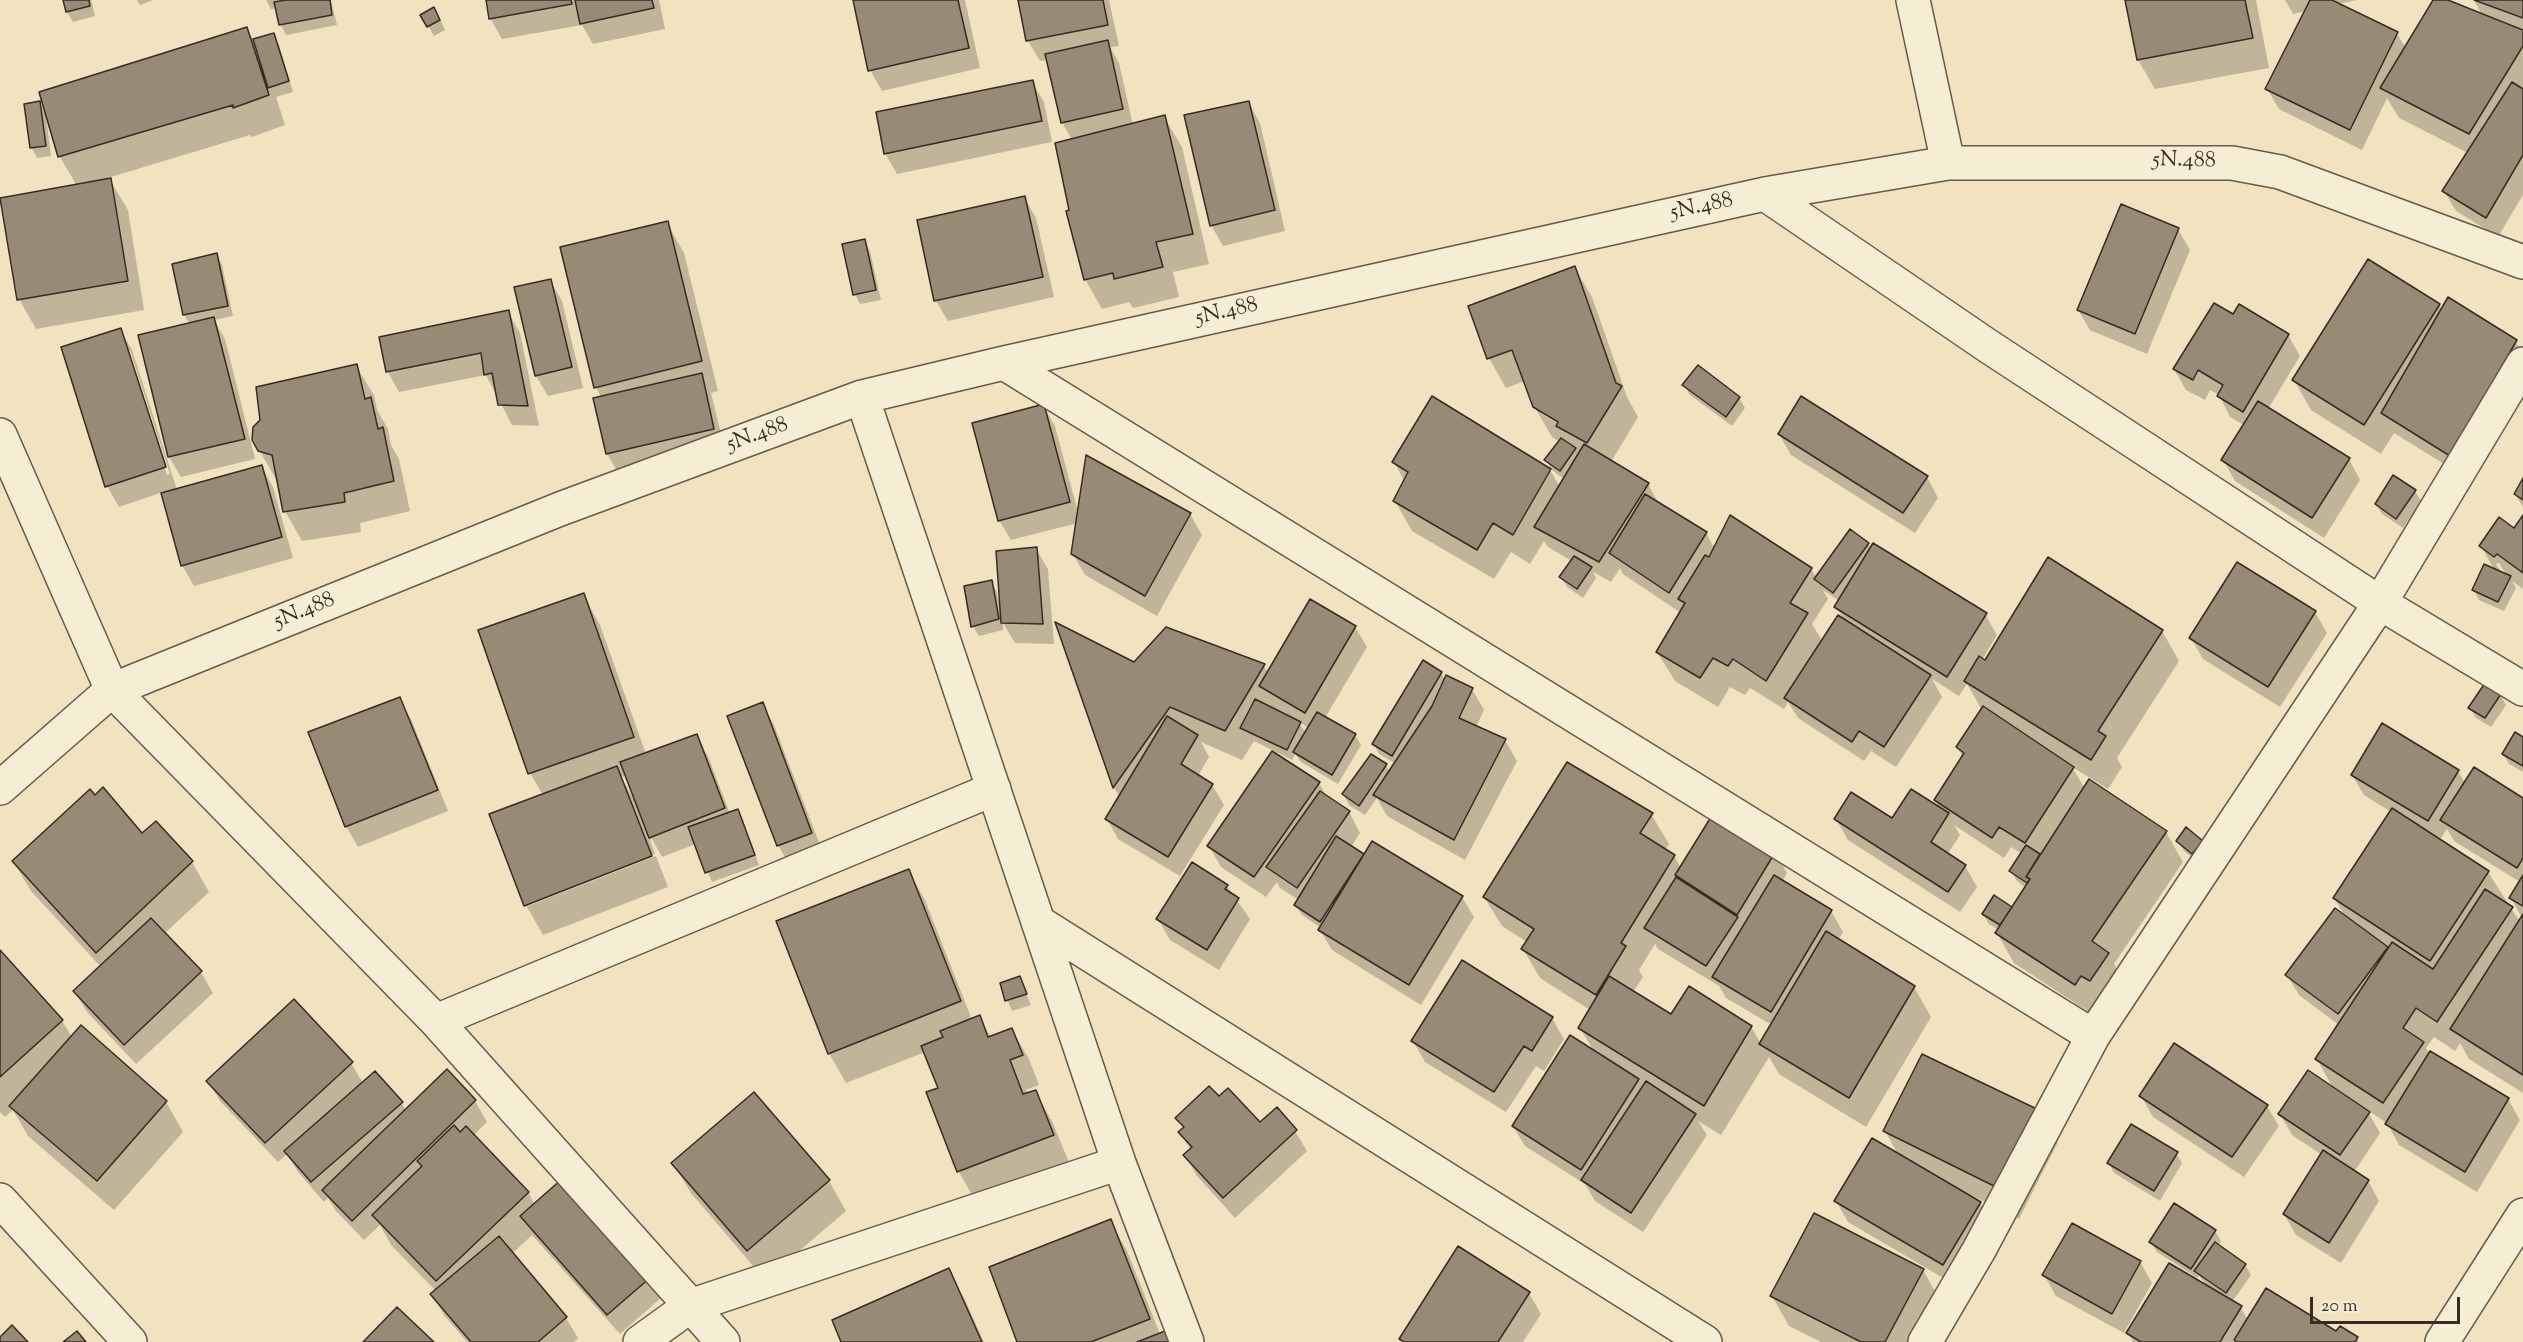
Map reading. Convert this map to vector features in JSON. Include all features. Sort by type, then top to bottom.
[{"type":"street","points":[[1913,0],[1948,163]]},
{"type":"street","name":"5N.488","points":[[0,788],[112,690],[560,509],[862,397],[1004,363],[1765,194],[1948,163],[2232,163],[2280,172],[2523,262]]},
{"type":"street","points":[[1765,194],[1988,346],[2380,603],[2523,689]]},
{"type":"street","points":[[1004,363],[2093,1036]]},
{"type":"street","points":[[1925,1342],[1979,1250],[2093,1036],[2380,603],[2523,364]]},
{"type":"street","points":[[862,397],[1119,1162],[1187,1342]]},
{"type":"street","points":[[0,435],[112,690],[436,1021],[723,1342]]},
{"type":"street","points":[[436,1021],[994,789]]},
{"type":"street","points":[[1038,922],[1705,1342]]},
{"type":"street","points":[[640,1342],[690,1306],[1119,1162]]},
{"type":"street","points":[[0,1200],[130,1342]]},
{"type":"street","points":[[2442,1342],[2523,1215]]},
{"type":"building","points":[[63,0],[89,0],[90,6],[66,12]]},
{"type":"building","points":[[330,0],[332,15],[279,25],[274,2]]},
{"type":"building","points":[[486,0],[571,0],[572,4],[489,19]]},
{"type":"building","points":[[575,0],[652,0],[654,8],[580,24]]},
{"type":"building","points":[[853,0],[958,0],[969,48],[868,71]]},
{"type":"building","points":[[1018,0],[1103,0],[1108,25],[1026,41]]},
{"type":"building","points":[[2125,0],[2245,0],[2253,38],[2137,60]]},
{"type":"building","points":[[2310,0],[2332,0],[2398,32],[2350,130],[2265,89]]},
{"type":"building","points":[[2433,0],[2448,0],[2523,30],[2523,46],[2469,134],[2380,88]]},
{"type":"building","points":[[2474,0],[2523,0],[2523,18]]},
{"type":"building","points":[[434,7],[440,20],[427,27],[420,15]]},
{"type":"building","points":[[247,27],[269,95],[233,108],[233,105],[58,157],[39,92]]},
{"type":"building","points":[[274,33],[289,81],[268,88],[253,39]]},
{"type":"building","points":[[1108,40],[1123,109],[1061,123],[1045,54]]},
{"type":"building","points":[[1033,80],[1042,121],[884,154],[876,112]]},
{"type":"building","points":[[2512,82],[2523,89],[2523,155],[2486,218],[2442,191]]},
{"type":"building","points":[[40,101],[46,146],[30,148],[24,104]]},
{"type":"building","points":[[1249,101],[1275,210],[1210,226],[1184,115]]},
{"type":"building","points":[[1165,115],[1193,234],[1156,242],[1163,267],[1114,279],[1113,273],[1084,280],[1066,211],[1069,210],[1055,143]]},
{"type":"building","points":[[111,178],[128,281],[17,300],[0,198]]},
{"type":"building","points":[[1025,196],[1043,277],[934,301],[917,220]]},
{"type":"building","points":[[2121,204],[2179,228],[2135,334],[2077,310]]},
{"type":"building","points":[[668,221],[702,361],[594,388],[560,247]]},
{"type":"building","points":[[865,239],[876,290],[853,295],[842,244]]},
{"type":"building","points":[[217,253],[228,306],[183,315],[172,264]]},
{"type":"building","points":[[2368,259],[2440,304],[2364,425],[2292,380]]},
{"type":"building","points":[[1575,266],[1616,383],[1622,386],[1587,443],[1556,426],[1558,422],[1533,407],[1512,350],[1487,359],[1468,306]]},
{"type":"building","points":[[551,279],[572,367],[535,376],[514,287]]},
{"type":"building","points":[[2448,297],[2517,340],[2450,456],[2381,413]]},
{"type":"building","points":[[2214,303],[2233,314],[2239,304],[2289,334],[2243,412],[2217,396],[2223,385],[2198,370],[2193,380],[2173,369]]},
{"type":"building","points":[[509,310],[528,406],[498,405],[492,373],[484,375],[481,353],[386,372],[379,337]]},
{"type":"building","points":[[214,317],[245,439],[168,457],[138,335]]},
{"type":"building","points":[[121,328],[166,467],[105,487],[61,347]]},
{"type":"building","points":[[357,364],[365,399],[371,397],[378,429],[383,427],[394,481],[344,493],[345,502],[283,512],[272,455],[258,451],[252,440],[253,427],[260,420],[256,387]]},
{"type":"building","points":[[1698,365],[1740,397],[1726,417],[1682,385]]},
{"type":"building","points":[[702,373],[714,429],[606,454],[593,398]]},
{"type":"building","points":[[1432,396],[1551,469],[1513,535],[1493,523],[1477,550],[1393,501],[1408,472],[1392,462]]},
{"type":"building","points":[[1801,396],[1928,476],[1903,513],[1778,434]]},
{"type":"building","points":[[2258,401],[2350,458],[2312,518],[2221,460]]},
{"type":"building","points":[[1044,404],[1070,502],[998,521],[972,423]]},
{"type":"building","points":[[1561,438],[1576,448],[1560,471],[1544,460]]},
{"type":"building","points":[[1584,444],[1649,483],[1599,562],[1534,527]]},
{"type":"building","points":[[1086,455],[1191,513],[1145,596],[1071,554]]},
{"type":"building","points":[[262,465],[282,537],[181,566],[161,493]]},
{"type":"building","points":[[2393,475],[2416,490],[2396,519],[2375,504]]},
{"type":"building","points":[[2523,478],[2523,500],[2514,494]]},
{"type":"building","points":[[1645,494],[1707,532],[1669,593],[1609,553]]},
{"type":"building","points":[[1730,515],[1812,568],[1790,603],[1808,613],[1766,681],[1733,659],[1728,666],[1713,658],[1700,678],[1656,652],[1685,603],[1678,599],[1705,555],[1709,557]]},
{"type":"building","points":[[2523,515],[2523,573],[2497,554],[2494,557],[2479,546],[2499,517],[2514,528]]},
{"type":"building","points":[[1850,529],[1869,543],[1833,593],[1814,579]]},
{"type":"building","points":[[1873,543],[1987,613],[1947,677],[1834,607]]},
{"type":"building","points":[[1037,547],[1043,624],[1001,623],[996,551]]},
{"type":"building","points":[[1574,556],[1592,567],[1577,589],[1559,577]]},
{"type":"building","points":[[2048,557],[2163,630],[2098,731],[2106,736],[2091,760],[1964,681],[1979,656],[1985,660]]},
{"type":"building","points":[[2237,562],[2316,611],[2268,687],[2189,638]]},
{"type":"building","points":[[2484,564],[2511,576],[2498,602],[2472,590]]},
{"type":"building","points":[[992,580],[999,619],[971,627],[964,586]]},
{"type":"building","points":[[584,593],[634,737],[528,774],[478,630]]},
{"type":"building","points":[[1310,599],[1356,626],[1305,713],[1259,686]]},
{"type":"building","points":[[1838,615],[1931,675],[1884,747],[1859,731],[1852,742],[1784,698]]},
{"type":"building","points":[[1055,622],[1134,662],[1166,627],[1265,664],[1225,731],[1170,707],[1113,788]]},
{"type":"building","points":[[1423,660],[1442,672],[1392,756],[1372,744]]},
{"type":"building","points":[[1446,675],[1473,688],[1459,718],[1506,739],[1454,840],[1373,795],[1432,706]]},
{"type":"building","points":[[2485,683],[2501,694],[2485,718],[2468,708]]},
{"type":"building","points":[[400,697],[438,790],[345,827],[308,732]]},
{"type":"building","points":[[1255,699],[1301,722],[1287,750],[1240,728]]},
{"type":"building","points":[[763,702],[812,833],[777,846],[727,716]]},
{"type":"building","points":[[1983,706],[2074,767],[2025,843],[1999,827],[1992,838],[1934,800],[1964,753],[1956,747]]},
{"type":"building","points":[[1317,712],[1356,734],[1332,775],[1293,752]]},
{"type":"building","points":[[1167,716],[1198,735],[1181,764],[1213,784],[1168,857],[1105,819]]},
{"type":"building","points":[[2382,723],[2459,770],[2428,821],[2351,775]]},
{"type":"building","points":[[2515,732],[2523,737],[2523,766],[2502,754]]},
{"type":"building","points":[[697,734],[725,808],[649,838],[620,762]]},
{"type":"building","points":[[1272,751],[1320,782],[1254,877],[1207,846]]},
{"type":"building","points":[[1371,754],[1387,764],[1359,806],[1342,794]]},
{"type":"building","points":[[1567,762],[1653,813],[1640,833],[1675,855],[1621,943],[1626,946],[1596,995],[1521,949],[1534,929],[1483,897]]},
{"type":"building","points":[[617,766],[652,856],[524,906],[489,814]]},
{"type":"building","points":[[2474,767],[2523,798],[2523,858],[2517,868],[2440,820]]},
{"type":"building","points":[[2089,779],[2167,831],[2092,941],[2109,953],[2090,981],[2081,976],[2075,985],[1995,933],[2030,879],[2026,877]]},
{"type":"building","points":[[103,787],[142,833],[156,821],[193,861],[96,953],[12,861],[90,789],[95,795]]},
{"type":"building","points":[[1911,789],[1949,813],[1931,842],[1966,865],[1948,892],[1834,819],[1851,792],[1892,818]]},
{"type":"building","points":[[1320,791],[1350,811],[1297,888],[1266,867]]},
{"type":"building","points":[[2392,808],[2489,871],[2430,961],[2333,898]]},
{"type":"building","points":[[738,809],[755,855],[705,873],[688,827]]},
{"type":"building","points":[[1711,817],[1776,851],[1737,915],[1675,875]]},
{"type":"building","points":[[2186,827],[2203,841],[2192,854],[2176,841]]},
{"type":"building","points":[[1336,836],[1364,854],[1320,922],[1294,905]]},
{"type":"building","points":[[1372,841],[1463,896],[1409,985],[1318,930]]},
{"type":"building","points":[[2026,845],[2040,854],[2026,877],[2030,879],[2027,883],[2009,871]]},
{"type":"building","points":[[1192,862],[1228,885],[1225,889],[1239,898],[1207,950],[1156,919]]},
{"type":"building","points":[[909,869],[961,1001],[828,1054],[776,921]]},
{"type":"building","points":[[1774,875],[1832,910],[1771,1012],[1712,977]]},
{"type":"building","points":[[2523,875],[2523,906],[2509,898]]},
{"type":"building","points":[[1676,877],[1738,917],[1706,966],[1644,928]]},
{"type":"building","points":[[2485,889],[2513,907],[2437,1022],[2416,1008],[2403,1028],[2424,1042],[2383,1103],[2315,1059],[2392,942],[2433,969]]},
{"type":"building","points":[[1994,895],[2012,907],[2000,925],[1982,914]]},
{"type":"building","points":[[2335,908],[2388,947],[2338,1014],[2285,975]]},
{"type":"building","points":[[2523,914],[2523,1075],[2450,1029]]},
{"type":"building","points":[[151,918],[202,971],[124,1045],[73,991]]},
{"type":"building","points":[[1826,931],[1915,986],[1849,1098],[1759,1044]]},
{"type":"building","points":[[0,950],[63,1020],[0,1077]]},
{"type":"building","points":[[1462,960],[1553,1017],[1532,1051],[1524,1046],[1494,1092],[1411,1041]]},
{"type":"building","points":[[1020,976],[1027,994],[1005,1001],[1000,983]]},
{"type":"building","points":[[1609,976],[1671,1014],[1689,986],[1752,1026],[1704,1106],[1578,1028]]},
{"type":"building","points":[[294,999],[353,1062],[265,1143],[206,1081]]},
{"type":"building","points":[[980,1015],[988,1037],[1012,1028],[1023,1055],[1010,1060],[1023,1094],[1036,1090],[1054,1135],[957,1172],[926,1092],[938,1088],[921,1046],[943,1037],[940,1031]]},
{"type":"building","points":[[81,1025],[167,1101],[97,1181],[9,1106]]},
{"type":"building","points":[[1570,1035],[1639,1079],[1581,1170],[1512,1126]]},
{"type":"building","points":[[2174,1043],[2268,1105],[2232,1157],[2139,1096]]},
{"type":"building","points":[[2430,1051],[2509,1098],[2465,1172],[2385,1124]]},
{"type":"building","points":[[1922,1054],[2041,1111],[2002,1190],[1883,1131]]},
{"type":"building","points":[[447,1069],[476,1100],[352,1221],[322,1190]]},
{"type":"building","points":[[2308,1070],[2370,1112],[2340,1155],[2278,1114]]},
{"type":"building","points":[[375,1071],[403,1102],[311,1182],[284,1151]]},
{"type":"building","points":[[1646,1081],[1696,1114],[1631,1213],[1581,1180]]},
{"type":"building","points":[[1209,1086],[1219,1096],[1228,1088],[1260,1122],[1277,1107],[1297,1130],[1223,1198],[1183,1155],[1192,1147],[1178,1132],[1184,1127],[1175,1118]]},
{"type":"building","points":[[754,1092],[830,1180],[747,1251],[671,1163]]},
{"type":"building","points":[[2131,1124],[2178,1152],[2154,1191],[2107,1163]]},
{"type":"building","points":[[454,1125],[460,1132],[466,1126],[529,1192],[436,1281],[372,1215],[422,1166],[417,1161]]},
{"type":"building","points":[[1872,1138],[1981,1202],[1943,1265],[1834,1201]]},
{"type":"building","points":[[2323,1150],[2369,1180],[2329,1243],[2283,1214]]},
{"type":"building","points":[[563,1178],[651,1277],[607,1315],[520,1216]]},
{"type":"building","points":[[2174,1203],[2216,1230],[2191,1269],[2149,1242]]},
{"type":"building","points":[[1814,1213],[1924,1269],[1885,1342],[1861,1342],[1770,1296]]},
{"type":"building","points":[[1111,1219],[1150,1319],[1091,1342],[1017,1342],[989,1267]]},
{"type":"building","points":[[2072,1223],[2141,1261],[2112,1314],[2042,1275]]},
{"type":"building","points":[[499,1236],[567,1317],[538,1342],[471,1342],[430,1294]]},
{"type":"building","points":[[2215,1242],[2246,1264],[2226,1293],[2194,1271]]},
{"type":"building","points":[[1458,1246],[1530,1292],[1498,1342],[1404,1342],[1399,1339]]},
{"type":"building","points":[[2169,1263],[2242,1306],[2220,1342],[2141,1342],[2126,1333]]},
{"type":"building","points":[[949,1268],[982,1342],[841,1342],[832,1320]]},
{"type":"building","points":[[2266,1288],[2336,1331],[2340,1326],[2358,1337],[2355,1342],[2237,1342],[2234,1340]]},
{"type":"building","points":[[397,1307],[434,1342],[363,1342]]},
{"type":"building","points":[[1193,1320],[1201,1342],[1137,1342]]},
{"type":"building","points":[[12,1325],[28,1342],[0,1342],[0,1337]]},
{"type":"building","points":[[77,1331],[86,1342],[63,1342]]}]
